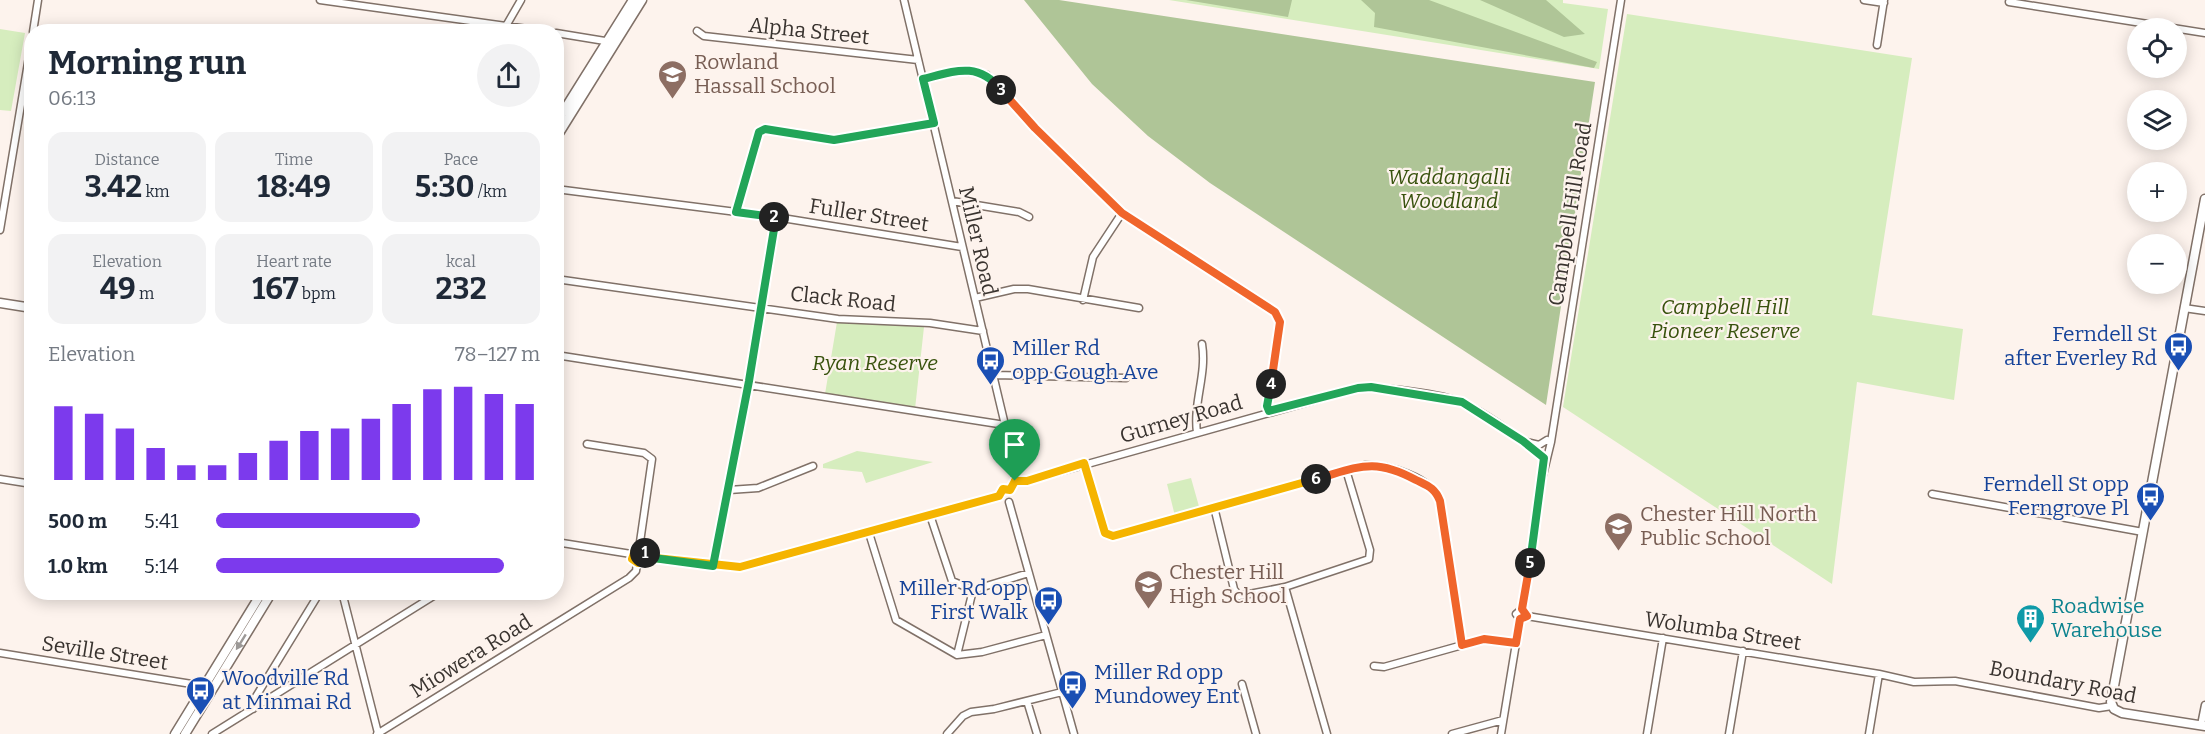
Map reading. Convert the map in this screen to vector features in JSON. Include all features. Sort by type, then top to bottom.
[{"type":"main road","points":[[564,124],[633,0]]},
{"type":"main road","points":[[564,111],[642,0]]},
{"type":"main road","points":[[2112,706],[2205,198]]},
{"type":"main road","points":[[0,303],[24,307]]},
{"type":"main road","points":[[175,734],[257,600]]},
{"type":"main road","points":[[184,734],[267,600]]},
{"type":"main road","name":"Boundary Road","points":[[2112,706],[2122,713],[2203,725]]},
{"type":"street","points":[[34,24],[38,0]]},
{"type":"street","points":[[320,0],[492,24]]},
{"type":"street","points":[[507,24],[521,0]]},
{"type":"street","name":"Miller Road","points":[[904,0],[994,375],[1015,467],[1015,481]]},
{"type":"street","name":"Campbell Hill Road","points":[[1543,475],[1621,0]]},
{"type":"street","points":[[1864,0],[1884,2],[1877,45]]},
{"type":"street","points":[[2009,2],[2205,33]]},
{"type":"street","name":"Alpha Street","points":[[697,31],[704,36],[918,60]]},
{"type":"street","points":[[564,34],[611,42]]},
{"type":"street","points":[[923,79],[960,70],[990,76],[1035,128],[1122,213],[1279,316],[1267,406],[1269,411]]},
{"type":"street","points":[[0,230],[24,87]]},
{"type":"street","points":[[736,212],[759,132],[765,129],[834,140],[934,123]]},
{"type":"street","name":"Fuller Street","points":[[564,190],[776,217],[962,247]]},
{"type":"street","points":[[952,201],[1019,212],[1029,217]]},
{"type":"street","points":[[1083,300],[1093,257],[1122,213]]},
{"type":"street","points":[[713,566],[729,490],[776,217]]},
{"type":"street","name":"Clack Road","points":[[564,280],[762,306],[838,319],[930,323],[983,331]]},
{"type":"street","points":[[975,298],[1014,288],[1139,308]]},
{"type":"street","points":[[2184,308],[2205,311]]},
{"type":"street","points":[[1197,433],[1194,412],[1205,360],[1202,344]]},
{"type":"street","points":[[564,356],[1005,425]]},
{"type":"street","points":[[994,375],[1126,378]]},
{"type":"street","name":"Gurney Road","points":[[1015,481],[1027,481],[1269,411],[1358,388],[1371,387],[1462,402],[1523,441],[1544,458]]},
{"type":"street","points":[[1523,441],[1539,445],[1549,437]]},
{"type":"street","name":"Campbell Hill Road","points":[[1520,619],[1516,614],[1522,609],[1549,437]]},
{"type":"street","points":[[564,543],[631,554],[639,549],[652,454],[587,444]]},
{"type":"street","points":[[1084,463],[1105,533],[1113,536],[1365,465],[1382,465],[1401,472],[1436,490],[1440,501],[1462,645]]},
{"type":"street","points":[[729,490],[758,488],[813,466]]},
{"type":"street","points":[[1214,507],[1234,589],[1239,596],[1285,587],[1369,559],[1370,550],[1346,470]]},
{"type":"street","points":[[0,478],[24,482]]},
{"type":"street","points":[[1010,490],[1015,481]]},
{"type":"street","points":[[631,554],[633,561],[638,563],[646,557],[713,566],[740,567],[999,496],[1003,489],[1010,490]]},
{"type":"street","points":[[1010,490],[1013,495],[1009,502],[1074,734]]},
{"type":"street","points":[[1932,494],[2143,532]]},
{"type":"street","points":[[999,496],[1003,501],[1009,502]]},
{"type":"street","points":[[930,515],[948,575],[952,581],[973,590],[1029,573]]},
{"type":"street","points":[[869,532],[896,620],[957,655],[982,652],[1046,635]]},
{"type":"street","points":[[639,549],[646,557]]},
{"type":"street","name":"Miowera Road","points":[[377,733],[629,578],[636,572],[638,563]]},
{"type":"street","points":[[1285,587],[1327,734]]},
{"type":"street","points":[[957,655],[973,590]]},
{"type":"street","points":[[253,709],[255,698],[315,600]]},
{"type":"street","points":[[344,600],[377,733]]},
{"type":"street","points":[[212,734],[427,600]]},
{"type":"street","points":[[1501,734],[1520,619],[1527,616],[1522,609]]},
{"type":"street","name":"Wolumba Street","points":[[1527,616],[1914,681]]},
{"type":"street","points":[[1647,734],[1663,638]]},
{"type":"street","points":[[1374,666],[1384,667],[1484,639],[1516,643]]},
{"type":"street","points":[[1729,734],[1743,651]]},
{"type":"street","name":"Seville Street","points":[[0,653],[204,686]]},
{"type":"street","points":[[1869,734],[1879,674]]},
{"type":"street","name":"Boundary Road","points":[[1914,681],[1955,681],[2099,708],[2112,706]]},
{"type":"street","points":[[1242,684],[1256,734]]},
{"type":"street","points":[[948,734],[963,716],[971,712],[1062,692]]},
{"type":"street","points":[[1027,701],[1037,734]]},
{"type":"street","points":[[2203,725],[2205,705]]},
{"type":"street","points":[[1452,734],[1503,720]]},
{"type":"green space","name":"Waddangalli Woodland","points":[[1024,0],[1059,0],[1595,82],[1546,405],[1210,183],[1148,136],[1092,84]]},
{"type":"green space","points":[[1169,0],[1563,0],[1563,3],[1608,9],[1599,69]]},
{"type":"green space","points":[[1186,0],[1292,0],[1288,17]]},
{"type":"green space","points":[[1361,0],[1429,0],[1597,62],[1594,68],[1374,27],[1375,13]]},
{"type":"green space","points":[[1480,0],[1546,0],[1585,34],[1564,37]]},
{"type":"green space","name":"Campbell Hill Pioneer Reserve","points":[[1627,14],[1912,58],[1872,315],[1963,329],[1954,400],[1857,382],[1832,584],[1563,407]]},
{"type":"green space","points":[[0,29],[24,33],[24,39],[11,111],[0,110]]},
{"type":"green space","name":"Ryan Reserve","points":[[837,322],[924,327],[915,409],[825,394]]},
{"type":"green space","points":[[857,451],[933,462],[866,483],[862,472],[823,468],[823,464]]},
{"type":"green space","points":[[1191,478],[1200,510],[1175,516],[1167,484]]},
{"type":"place","name":"Rowland Hassall School","points":[[673,100]]},
{"type":"place","name":"Ferndell St after Everley Rd","points":[[2178,372]]},
{"type":"place","name":"Miller Rd opp Gough Ave","points":[[991,386]]},
{"type":"place","name":"Ferndell St opp Ferngrove Pl","points":[[2150,522]]},
{"type":"place","name":"Chester Hill North Public School","points":[[1619,552]]},
{"type":"place","name":"Chester Hill High School","points":[[1148,610]]},
{"type":"place","name":"Miller Rd opp First Walk","points":[[1049,626]]},
{"type":"place","name":"Roadwise Warehouse","points":[[2030,644]]},
{"type":"place","name":"Miller Rd opp Mundowey Ent","points":[[1073,710]]},
{"type":"place","name":"Woodville Rd at Minmai Rd","points":[[201,716]]},
{"type":"route","points":[[1015,481],[1010,490],[1003,489],[999,496],[740,567],[727,568],[646,557],[640,563],[633,561],[632,552],[639,549],[646,557],[713,566],[749,381],[776,217],[736,212],[759,132],[765,129],[834,140],[934,123],[923,79],[960,70],[990,76],[1035,128],[1122,213],[1279,316],[1267,406],[1269,411],[1358,388],[1371,387],[1452,399],[1483,414],[1544,458],[1522,609],[1527,616],[1523,620],[1520,619],[1516,643],[1484,639],[1462,645],[1440,501],[1436,490],[1382,465],[1365,465],[1113,536],[1105,533],[1084,463],[1027,481],[1015,481]]}]
